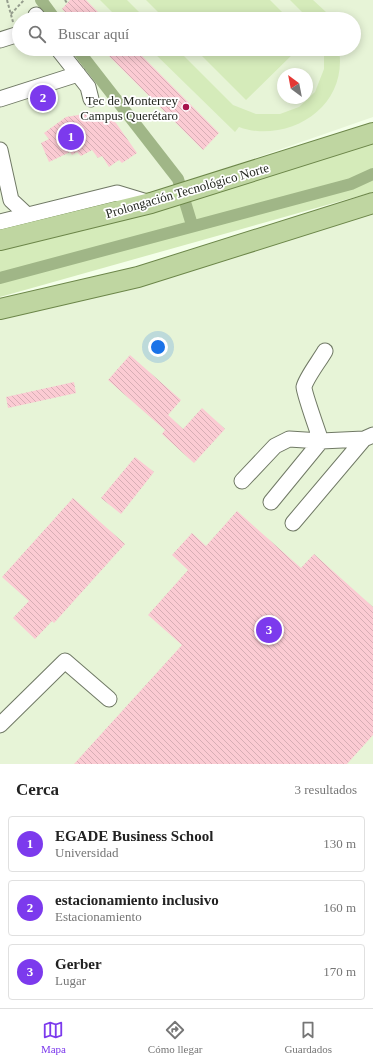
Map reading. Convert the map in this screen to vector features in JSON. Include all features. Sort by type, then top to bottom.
[{"type":"main road","name":"Prolongación Tecnológico Norte","points":[[0,240],[151,204],[373,133]]},
{"type":"main road","points":[[0,309],[138,277],[373,203]]},
{"type":"lane","points":[[0,40],[12,37]]},
{"type":"lane","points":[[64,56],[88,87],[91,99]]},
{"type":"lane","points":[[0,99],[78,74]]},
{"type":"lane","points":[[0,150],[11,200],[27,215]]},
{"type":"lane","points":[[0,222],[117,193],[151,204]]},
{"type":"lane","points":[[321,441],[312,409],[305,396],[304,386],[326,352]]},
{"type":"lane","points":[[242,481],[275,446],[289,439],[321,441],[368,437]]},
{"type":"lane","points":[[293,523],[368,437]]},
{"type":"lane","points":[[271,502],[321,441]]},
{"type":"lane","points":[[0,725],[65,661],[109,699]]},
{"type":"path","points":[[7,0],[12,17]]},
{"type":"path","points":[[13,12],[24,0]]},
{"type":"shaded area","name":"Tec de Monterrey Campus Querétaro","points":[[0,0],[373,0],[373,117],[164,190],[0,232]]},
{"type":"shaded area","points":[[373,203],[373,764],[0,764],[0,309]]},
{"type":"green space","points":[[100,0],[127,0],[139,12],[112,12]]},
{"type":"green space","points":[[146,0],[270,0],[282,12],[158,12]]},
{"type":"green space","points":[[290,0],[313,0],[326,12],[302,12]]},
{"type":"green space","points":[[157,56],[184,56],[233,105],[256,114],[280,114],[299,107],[302,104],[313,104],[313,94],[324,69],[324,56],[339,56],[340,67],[336,83],[329,98],[319,110],[306,120],[275,130],[255,131],[239,127],[235,132]]},
{"type":"green space","points":[[202,56],[291,56],[246,100]]},
{"type":"green space","points":[[373,140],[373,192],[0,297],[0,246]]},
{"type":"building","points":[[70,0],[86,0],[98,12],[65,12],[62,9]]},
{"type":"building","points":[[109,56],[142,56],[219,133],[203,150]]},
{"type":"building","points":[[96,112],[105,113],[116,123],[137,153],[122,163],[119,160],[109,167],[102,156],[98,158],[92,150],[81,156],[77,152],[72,155],[70,152],[49,162],[41,143],[49,139],[44,133],[66,117]]},
{"type":"building","points":[[130,355],[181,400],[168,415],[183,429],[202,408],[225,429],[194,463],[162,434],[165,430],[108,380]]},
{"type":"building","points":[[74,382],[76,393],[8,408],[6,397]]},
{"type":"building","points":[[135,457],[154,472],[121,514],[101,498]]},
{"type":"building","points":[[73,498],[125,544],[54,623],[52,621],[35,639],[13,618],[29,601],[2,577]]},
{"type":"building","points":[[237,511],[301,568],[314,554],[373,607],[373,735],[347,764],[74,764],[182,645],[148,615],[188,570],[172,555],[192,533],[206,546]]},
{"type":"waterway","points":[[41,0],[50,12]]},
{"type":"waterway","points":[[82,56],[178,179],[192,225]]},
{"type":"waterway","points":[[0,278],[351,184],[373,174]]},
{"type":"place","name":"estacionamiento inclusivo","points":[[43,98]]},
{"type":"place","name":"Tec de Monterrey Campus Querétaro","points":[[186,107]]},
{"type":"place","name":"EGADE Business School","points":[[71,137]]},
{"type":"place","name":"Gerber","points":[[269,630]]}]
